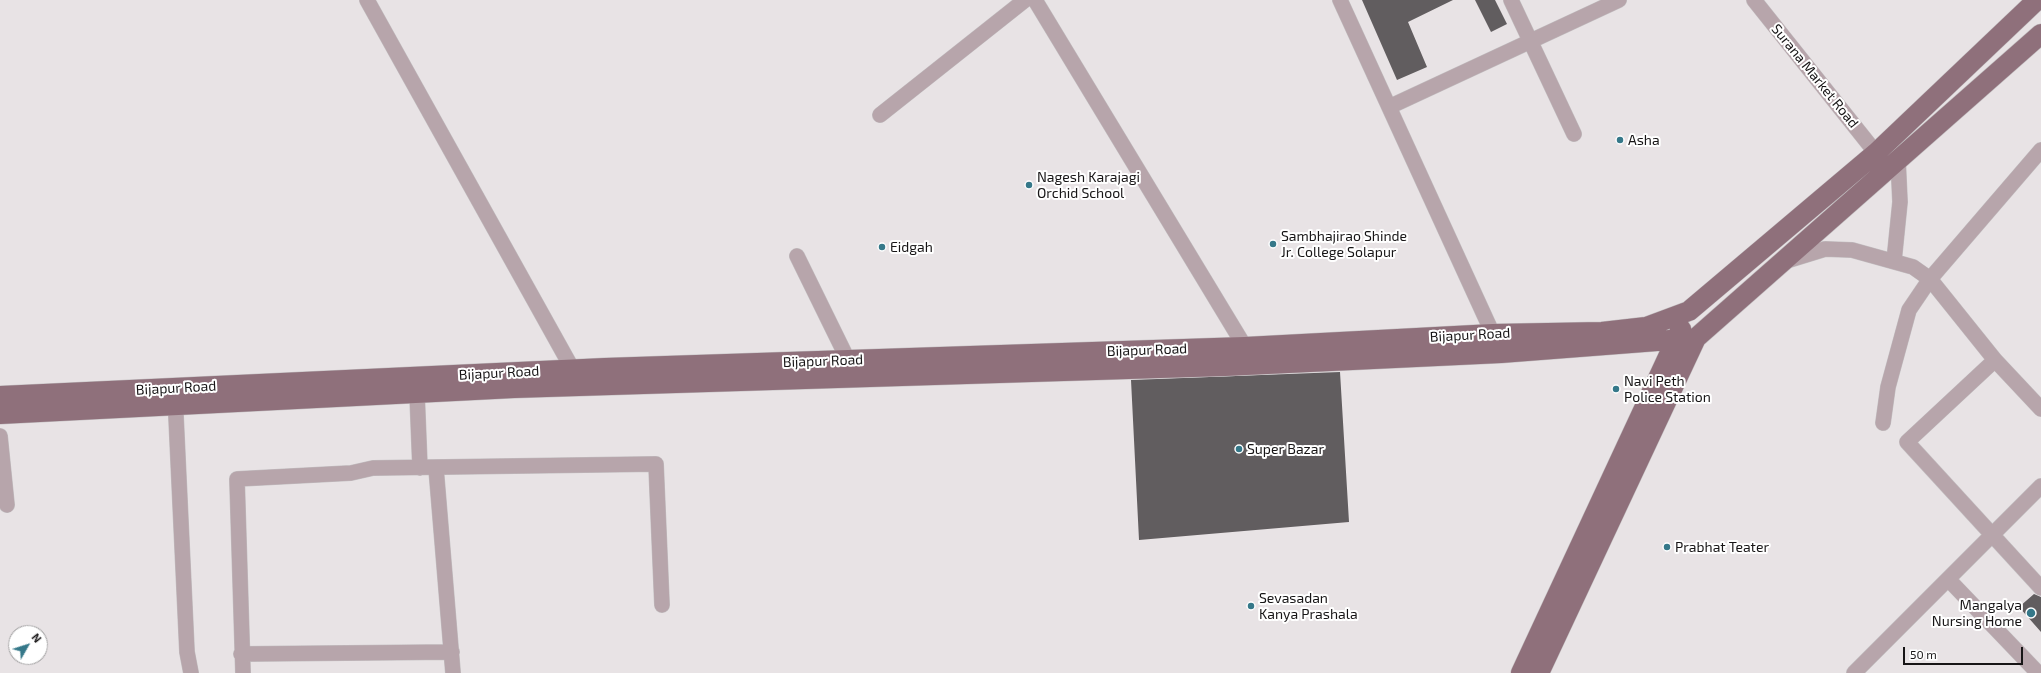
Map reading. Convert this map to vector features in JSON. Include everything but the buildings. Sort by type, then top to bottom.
[{"type":"main road","name":"Bijapur Road","points":[[0,396],[175,396],[573,370],[848,360],[1245,356],[1493,334],[1602,332],[1646,327],[1689,311],[1876,153],[2037,0]]},
{"type":"main road","points":[[1521,673],[1686,339],[1780,263],[2041,34]]},
{"type":"main road","points":[[1539,673],[1686,339],[1689,311]]},
{"type":"main road","points":[[0,414],[175,396],[417,393],[1245,356],[1501,353],[1686,339]]},
{"type":"street","points":[[367,0],[573,370]]},
{"type":"street","points":[[880,115],[1025,0]]},
{"type":"street","points":[[1036,0],[1245,356]]},
{"type":"street","points":[[1340,0],[1501,353]]},
{"type":"street","points":[[1511,0],[1574,134]]},
{"type":"street","points":[[1389,107],[1619,0]]},
{"type":"street","name":"Surana Market Road","points":[[1754,0],[1876,153]]},
{"type":"street","points":[[1883,423],[1888,387],[1909,310],[1930,279],[2041,150]]},
{"type":"street","points":[[1894,261],[1900,202],[1898,159]]},
{"type":"street","points":[[1780,263],[1825,249],[1852,250],[1913,267],[1930,279],[1995,360],[2041,409]]},
{"type":"street","points":[[797,256],[848,360]]},
{"type":"street","points":[[1995,360],[1907,442],[2041,588]]},
{"type":"street","points":[[417,393],[420,468]]},
{"type":"street","points":[[175,396],[187,652],[190,673]]},
{"type":"street","points":[[0,436],[7,505]]},
{"type":"street","points":[[243,673],[241,654],[237,479],[351,473],[373,468],[656,464],[662,605]]},
{"type":"street","points":[[436,468],[453,673]]},
{"type":"street","points":[[1854,673],[2041,486]]},
{"type":"street","points":[[1948,579],[2038,673]]},
{"type":"street","points":[[241,654],[452,652]]},
{"type":"place","name":"Asha","points":[[1620,140]]},
{"type":"place","name":"Nagesh Karajagi Orchid School","points":[[1029,185]]},
{"type":"place","name":"Sambhajirao Shinde Jr. College Solapur","points":[[1273,244]]},
{"type":"place","name":"Eidgah","points":[[882,247]]},
{"type":"place","name":"Navi Peth Police Station","points":[[1616,389]]},
{"type":"place","name":"Super Bazar","points":[[1239,449]]},
{"type":"place","name":"Prabhat Teater","points":[[1667,547]]},
{"type":"place","name":"Sevasadan Kanya Prashala","points":[[1251,606]]},
{"type":"place","name":"Mangalya Nursing Home","points":[[2031,613]]}]
